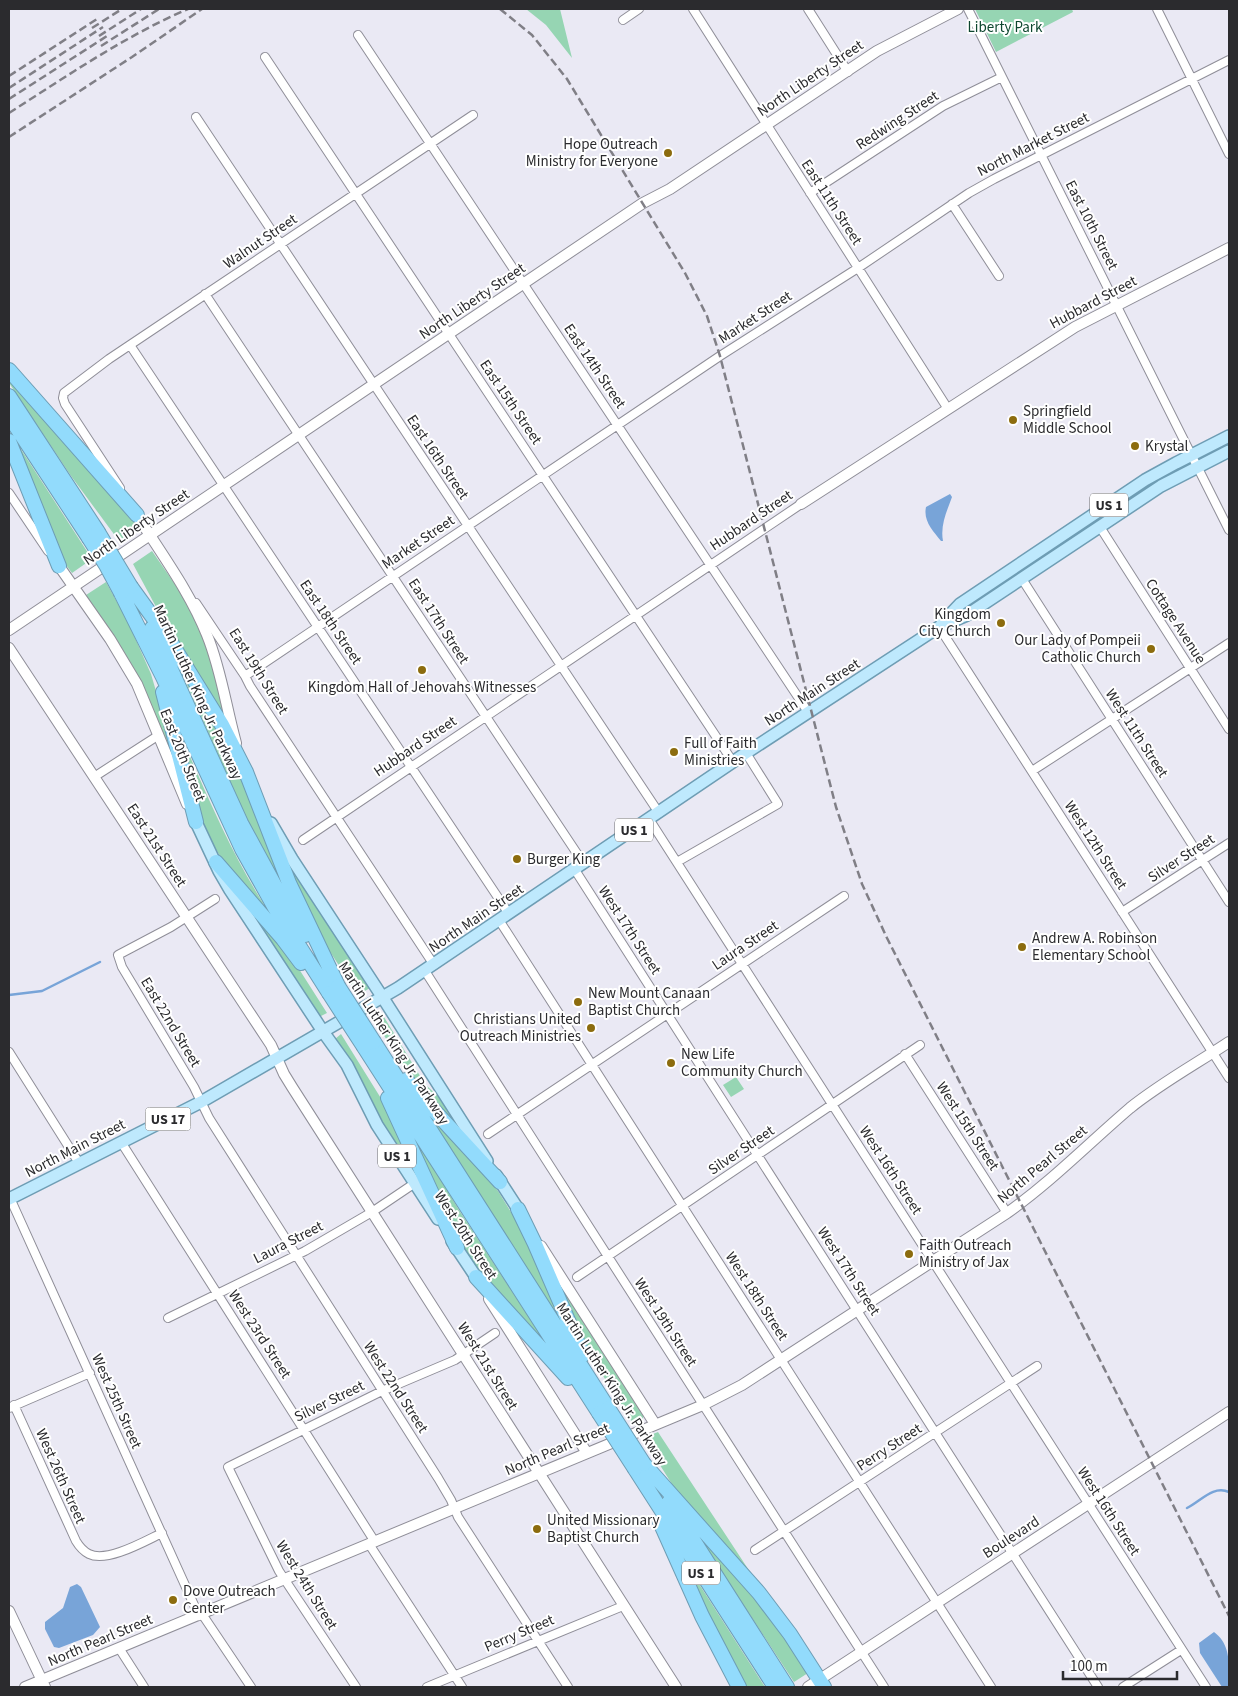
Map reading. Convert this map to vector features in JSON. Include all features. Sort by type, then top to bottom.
[{"type":"highway","points":[[9,370],[138,515]]},
{"type":"highway","name":"Martin Luther King Jr. Parkway","points":[[9,396],[126,590],[156,635],[253,847],[331,989]]},
{"type":"highway","name":"Martin Luther King Jr. Parkway","points":[[9,416],[94,535]]},
{"type":"highway","points":[[9,441],[58,566]]},
{"type":"highway","points":[[126,590],[170,642],[222,725],[246,772],[331,989]]},
{"type":"highway","name":"Martin Luther King Jr. Parkway","points":[[126,590],[163,677],[242,849],[275,908],[331,989],[604,1410],[773,1678],[787,1687]]},
{"type":"highway","points":[[163,677],[162,690],[196,822]]},
{"type":"highway","points":[[216,862],[283,939],[308,972],[331,989]]},
{"type":"highway","points":[[369,1048],[404,1078],[500,1182]]},
{"type":"highway","points":[[369,1048],[378,1080],[406,1134],[457,1248]]},
{"type":"highway","name":"Martin Luther King Jr. Parkway","points":[[369,1048],[587,1396],[604,1410]]},
{"type":"highway","name":"US 1","points":[[518,1209],[604,1410]]},
{"type":"highway","points":[[476,1277],[574,1385],[587,1396]]},
{"type":"highway","points":[[640,1466],[759,1592],[790,1634],[817,1685]]},
{"type":"highway","points":[[640,1466],[702,1616],[739,1687]]},
{"type":"main road","name":"North Main Street","points":[[939,627],[960,604],[1145,480],[1229,436]]},
{"type":"main road","name":"North Main Street","points":[[9,1199],[201,1102],[278,1060],[383,998],[746,753],[939,627],[967,615],[1161,486],[1229,451]]},
{"type":"main road","points":[[246,772],[287,852],[383,998]]},
{"type":"main road","name":"East 20th Street","points":[[196,822],[230,890],[324,1033]]},
{"type":"main road","name":"US 1","points":[[383,998],[518,1209]]},
{"type":"main road","name":"West 20th Street","points":[[324,1033],[347,1065],[377,1124],[476,1277]]},
{"type":"street","points":[[623,20],[639,9]]},
{"type":"street","name":"East 11th Street","points":[[693,9],[948,409]]},
{"type":"street","points":[[808,9],[848,72]]},
{"type":"street","name":"North Liberty Street","points":[[9,630],[643,203],[670,189],[885,46],[958,9]]},
{"type":"street","name":"East 10th Street","points":[[968,9],[1118,305],[1229,530]]},
{"type":"street","points":[[1156,9],[1229,154]]},
{"type":"street","name":"East 14th Street","points":[[358,35],[808,712]]},
{"type":"street","name":"East 15th Street","points":[[266,58],[733,762]]},
{"type":"street","name":"North Market Street","points":[[858,268],[952,204],[994,179],[1229,60]]},
{"type":"street","name":"Redwing Street","points":[[810,193],[942,106],[1002,77]]},
{"type":"street","name":"Walnut Street","points":[[64,393],[130,345],[473,116]]},
{"type":"street","name":"East 16th Street","points":[[196,117],[561,666],[654,816]]},
{"type":"street","points":[[952,204],[999,276]]},
{"type":"street","name":"Hubbard Street","points":[[303,840],[801,504],[1070,330],[1229,248]]},
{"type":"street","name":"Market Street","points":[[245,676],[720,356],[858,268]]},
{"type":"street","name":"East 17th Street","points":[[206,294],[486,716],[579,867]]},
{"type":"street","name":"East 18th Street","points":[[130,345],[411,767],[504,917]]},
{"type":"street","name":"East 19th Street","points":[[64,393],[65,404],[245,676],[429,968]]},
{"type":"street","name":"East 20th Street","points":[[9,493],[132,675],[145,700],[183,796],[196,822]]},
{"type":"street","name":"Cottage Avenue","points":[[1100,527],[1229,729]]},
{"type":"street","points":[[177,575],[199,616],[210,642],[234,735],[246,772]]},
{"type":"street","name":"West 11th Street","points":[[1022,579],[1229,902]]},
{"type":"street","name":"West 12th Street","points":[[939,627],[1229,1078]]},
{"type":"street","points":[[1032,770],[1229,643]]},
{"type":"street","name":"East 21st Street","points":[[9,648],[271,1045],[278,1060]]},
{"type":"street","points":[[94,777],[159,735]]},
{"type":"street","points":[[677,862],[778,804],[746,753]]},
{"type":"street","name":"West 16th Street","points":[[654,816],[677,862],[1206,1687]]},
{"type":"street","name":"Silver Street","points":[[1122,912],[1229,843]]},
{"type":"street","name":"West 17th Street","points":[[579,867],[667,1013],[1098,1687]]},
{"type":"street","name":"Laura Street","points":[[488,1134],[844,896]]},
{"type":"street","points":[[187,918],[215,899]]},
{"type":"street","name":"West 18th Street","points":[[504,917],[592,1064],[991,1687]]},
{"type":"street","name":"East 22nd Street","points":[[187,918],[118,955],[122,967],[194,1087],[201,1102]]},
{"type":"street","name":"West 19th Street","points":[[429,968],[517,1114],[884,1687]]},
{"type":"street","name":"North Pearl Street","points":[[25,1687],[44,1684],[119,1648],[703,1405],[742,1385],[1030,1197],[1150,1093],[1229,1042]]},
{"type":"street","name":"Silver Street","points":[[577,1277],[920,1045]]},
{"type":"street","points":[[9,1052],[79,1163]]},
{"type":"street","name":"West 15th Street","points":[[905,1054],[1007,1213]]},
{"type":"street","name":"West 21st Street","points":[[278,1060],[284,1074],[676,1687]]},
{"type":"street","name":"West 22nd Street","points":[[201,1102],[209,1118],[438,1478],[451,1500],[458,1517],[568,1687]]},
{"type":"street","name":"West 23rd Street","points":[[121,1142],[304,1429],[372,1543],[462,1687]]},
{"type":"street","name":"Laura Street","points":[[168,1318],[296,1255],[372,1212],[415,1183]]},
{"type":"street","name":"West 25th Street","points":[[9,1199],[200,1615],[251,1687]]},
{"type":"street","points":[[518,1209],[655,1424]]},
{"type":"street","name":"West 20th Street","points":[[476,1277],[587,1453]]},
{"type":"street","name":"Silver Street","points":[[228,1467],[382,1391],[455,1360],[495,1333]]},
{"type":"street","name":"Perry Street","points":[[755,1550],[1037,1366]]},
{"type":"street","points":[[12,1406],[90,1373]]},
{"type":"street","name":"West 26th Street","points":[[12,1406],[76,1540],[88,1554],[103,1557],[112,1555],[162,1533]]},
{"type":"street","name":"Boulevard","points":[[817,1685],[861,1652],[1229,1412]]},
{"type":"street","name":"West 24th Street","points":[[228,1467],[279,1571],[356,1687]]},
{"type":"street","name":"Perry Street","points":[[427,1687],[623,1606]]},
{"type":"street","points":[[9,1611],[44,1684]]},
{"type":"street","points":[[119,1648],[144,1687]]},
{"type":"street","points":[[1123,1687],[1181,1650]]},
{"type":"green space","points":[[526,9],[560,9],[572,58],[546,25]]},
{"type":"green space","name":"Liberty Park","points":[[975,9],[1072,9],[1073,12],[996,52]]},
{"type":"green space","points":[[9,375],[126,511],[138,528],[119,541],[71,476],[9,383]]},
{"type":"green space","points":[[11,434],[92,559],[72,573],[60,557]]},
{"type":"green space","points":[[152,551],[190,606],[207,643],[227,723],[162,618],[133,564]]},
{"type":"green space","points":[[106,582],[128,622],[151,674],[180,773],[162,734],[86,595]]},
{"type":"green space","points":[[178,665],[229,745],[285,885],[274,869],[246,817]]},
{"type":"green space","points":[[178,729],[234,852],[260,899],[275,921],[226,865],[207,836],[199,819]]},
{"type":"green space","points":[[284,853],[370,988],[358,995],[325,944],[306,909]]},
{"type":"green space","points":[[236,890],[299,969],[327,1013],[319,1017]]},
{"type":"green space","points":[[376,1014],[384,1017],[425,1084],[444,1102],[479,1155],[407,1071],[372,1017]]},
{"type":"green space","points":[[341,1034],[387,1108],[426,1191],[396,1149],[335,1039]]},
{"type":"green space","points":[[736,1077],[744,1089],[731,1097],[723,1085]]},
{"type":"green space","points":[[412,1090],[498,1191],[519,1225],[565,1328]]},
{"type":"green space","points":[[402,1116],[459,1210],[554,1356],[478,1272],[456,1239]]},
{"type":"green space","points":[[544,1258],[644,1415],[642,1421],[634,1425],[590,1355]]},
{"type":"green space","points":[[658,1432],[758,1584],[675,1489],[643,1438]]},
{"type":"green space","points":[[684,1514],[767,1608],[808,1673],[794,1682]]},
{"type":"green space","points":[[676,1548],[765,1687],[745,1687],[739,1679]]},
{"type":"water","points":[[950,494],[952,497],[944,518],[942,529],[943,541],[941,541],[927,521],[925,512],[926,507]]},
{"type":"water","points":[[77,1584],[81,1587],[100,1627],[93,1635],[59,1648],[54,1647],[45,1629],[45,1622],[63,1608],[70,1587]]},
{"type":"water","points":[[1214,1632],[1220,1637],[1227,1650],[1229,1687],[1222,1687],[1200,1653],[1199,1643]]},
{"type":"waterway","points":[[9,995],[42,991],[100,962]]},
{"type":"waterway","points":[[1187,1508],[1212,1492],[1223,1490],[1229,1492]]},
{"type":"railway","points":[[92,28],[122,9]]},
{"type":"railway","points":[[99,36],[141,9]]},
{"type":"railway","points":[[101,46],[159,9]]},
{"type":"railway","points":[[9,113],[119,44],[188,9]]},
{"type":"railway","points":[[9,137],[202,9]]},
{"type":"railway","points":[[500,9],[532,35],[567,79],[685,273],[707,316],[720,356],[836,807],[862,884],[887,938],[1229,1616]]},
{"type":"railway","points":[[9,76],[97,19]]},
{"type":"railway","points":[[9,88],[103,27]]},
{"type":"railway","points":[[9,99],[107,36]]},
{"type":"place","name":"Hope Outreach Ministry for Everyone","points":[[668,153]]},
{"type":"place","name":"Springfield Middle School","points":[[1013,420]]},
{"type":"place","name":"Krystal","points":[[1135,446]]},
{"type":"place","name":"Kingdom City Church","points":[[1001,623]]},
{"type":"place","name":"Our Lady of Pompeii Catholic Church","points":[[1151,649]]},
{"type":"place","name":"Kingdom Hall of Jehovahs Witnesses","points":[[422,670]]},
{"type":"place","name":"Full of Faith Ministries","points":[[674,752]]},
{"type":"place","name":"Burger King","points":[[517,859]]},
{"type":"place","name":"Andrew A. Robinson Elementary School","points":[[1022,947]]},
{"type":"place","name":"New Mount Canaan Baptist Church","points":[[578,1002]]},
{"type":"place","name":"Christians United Outreach Ministries","points":[[591,1028]]},
{"type":"place","name":"New Life Community Church","points":[[671,1063]]},
{"type":"place","name":"Faith Outreach Ministry of Jax","points":[[909,1254]]},
{"type":"place","name":"United Missionary Baptist Church","points":[[537,1529]]},
{"type":"place","name":"Dove Outreach Center","points":[[173,1600]]}]
